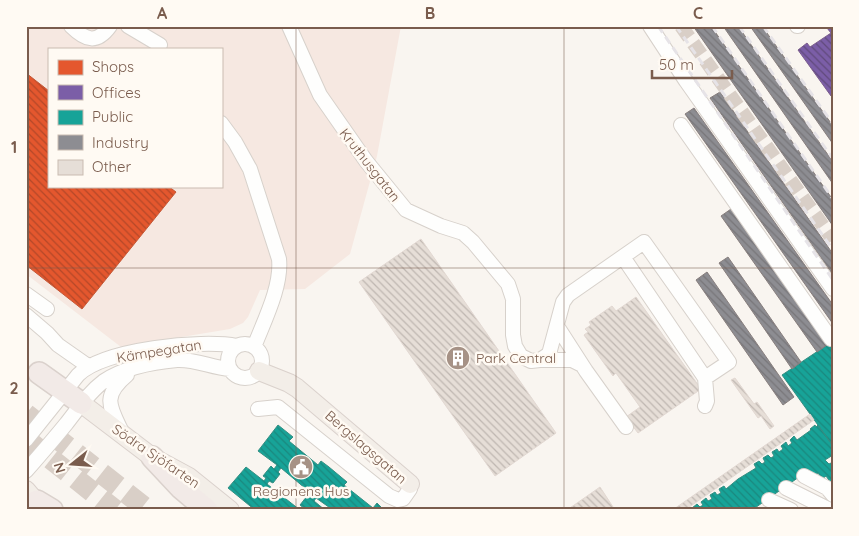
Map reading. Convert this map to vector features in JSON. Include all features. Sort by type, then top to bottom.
[{"type":"highway","points":[[39,373],[74,397]]},
{"type":"highway","points":[[152,457],[181,488],[207,510]]},
{"type":"main road","name":"Bergslagsgatan","points":[[259,371],[281,379],[297,388],[410,484]]},
{"type":"main road","name":"Södra Sjöfarten","points":[[74,397],[152,457],[189,477],[230,510]]},
{"type":"street","points":[[71,26],[89,39],[96,40],[110,26]]},
{"type":"street","points":[[129,26],[162,47]]},
{"type":"street","points":[[153,26],[162,47]]},
{"type":"street","name":"Kruthusgatan","points":[[290,26],[320,95],[332,116],[388,189],[406,210],[441,226],[463,233],[474,242],[508,284],[513,299],[514,346],[521,356],[531,361],[570,360],[582,365]]},
{"type":"street","points":[[650,26],[686,81],[833,289]]},
{"type":"street","points":[[222,124],[235,142],[250,169],[279,258],[280,268],[277,280],[269,308],[254,346]]},
{"type":"street","points":[[682,125],[831,339]]},
{"type":"street","points":[[540,360],[549,354],[563,302],[568,295],[644,242],[729,362],[705,378]]},
{"type":"street","points":[[623,257],[705,378],[707,401],[705,406]]},
{"type":"street","points":[[26,294],[47,309]]},
{"type":"street","points":[[26,315],[58,345],[88,366]]},
{"type":"street","points":[[558,326],[582,365],[626,427]]},
{"type":"street","name":"Kämpegatan","points":[[26,471],[52,441],[74,397],[78,375],[88,366],[117,356],[159,348],[210,343],[237,346]]},
{"type":"street","points":[[247,344],[254,346],[262,357],[259,371],[250,377],[242,378],[235,375],[230,369],[228,357],[232,350],[237,346],[247,344]]},
{"type":"street","name":"Kämpegatan","points":[[26,440],[74,397],[90,393],[105,381],[121,373],[178,360],[206,363],[230,369]]},
{"type":"street","name":"Kämpegatan","points":[[124,435],[116,418],[110,397],[114,386],[134,369]]},
{"type":"street","name":"Bergslagsgatan","points":[[258,409],[275,406],[389,496],[398,500],[403,499],[410,489],[410,484]]},
{"type":"street","points":[[780,494],[827,488],[833,495]]},
{"type":"street","points":[[780,494],[818,494],[833,506]]},
{"type":"street","points":[[780,494],[791,510]]},
{"type":"street","points":[[780,494],[812,510]]},
{"type":"street","points":[[780,494],[830,510]]},
{"type":"shaded area","points":[[26,26],[401,26],[377,156],[350,254],[305,289],[260,290],[248,317],[243,323],[230,329],[121,347],[26,274]]},
{"type":"building: Shops","points":[[26,73],[48,90],[48,188],[171,188],[176,192],[82,309],[26,265]]},
{"type":"building: Offices","points":[[833,26],[833,95],[831,96],[798,50],[807,43],[810,47],[831,33],[827,28]]},
{"type":"building: Public","points":[[833,341],[833,446],[782,375]]},
{"type":"building: Public","name":"Regionens Hus","points":[[278,425],[293,437],[289,441],[318,465],[321,461],[347,482],[344,485],[373,508],[377,503],[384,510],[333,510],[316,498],[314,501],[325,510],[306,510],[300,505],[307,496],[310,497],[312,494],[281,468],[278,472],[280,474],[273,483],[269,481],[267,484],[300,510],[255,510],[228,488],[246,467],[264,481],[266,478],[263,476],[271,466],[274,469],[277,465],[258,451]]},
{"type":"building: Public","points":[[815,425],[816,427],[818,425],[833,446],[833,455],[825,460],[833,466],[833,481],[831,483],[826,476],[822,479],[818,473],[815,475],[809,470],[752,510],[694,510],[692,508],[697,504],[700,507],[703,505],[701,502],[706,498],[708,501],[712,499],[710,495],[715,492],[717,495],[721,493],[719,489],[724,486],[726,489],[756,468],[754,464],[759,461],[762,464],[765,462],[763,458],[768,455],[771,458],[774,456],[772,452],[777,449],[779,452],[783,449],[781,446],[786,442],[788,446],[792,443],[790,440],[794,436],[797,440]]},
{"type":"building: Industry","points":[[693,26],[711,26],[833,200],[833,226]]},
{"type":"building: Industry","points":[[723,26],[738,26],[833,162],[833,184]]},
{"type":"building: Industry","points":[[750,26],[762,26],[833,126],[833,144]]},
{"type":"building: Industry","points":[[720,92],[833,254],[833,275],[710,98]]},
{"type":"building: Industry","points":[[694,108],[833,305],[833,324],[685,114]]},
{"type":"building: Industry","points":[[731,209],[827,345],[817,352],[721,216]]},
{"type":"building: Industry","points":[[728,257],[801,362],[792,369],[719,263]]},
{"type":"building: Industry","points":[[707,272],[794,397],[783,405],[696,280]]},
{"type":"building: Other","name":"Park Central","points":[[421,239],[556,433],[495,476],[359,282]]},
{"type":"building: Other","points":[[636,297],[701,389],[638,433],[626,417],[640,407],[616,373],[613,376],[584,335],[588,332],[585,329],[591,325],[589,322],[612,306],[616,311]]},
{"type":"building: Other","points":[[735,378],[754,404],[757,402],[774,426],[770,429],[761,416],[758,418],[731,380]]},
{"type":"building: Other","points":[[810,414],[814,420],[685,510],[674,509]]},
{"type":"building: Other","points":[[600,487],[615,510],[567,510]]},
{"type":"tunnel","points":[[681,26],[833,240]]},
{"type":"tunnel","points":[[26,414],[148,510]]},
{"type":"tunnel","points":[[26,439],[115,510]]},
{"type":"railway","points":[[658,26],[833,280]]},
{"type":"railway","points":[[676,26],[833,250]]},
{"type":"railway","points":[[712,26],[833,199]]},
{"type":"railway","points":[[739,26],[833,159]]},
{"type":"railway","points":[[763,26],[833,124]]},
{"type":"place","name":"Park Central","points":[[458,358]]},
{"type":"place","name":"Regionens Hus","points":[[301,467]]}]
